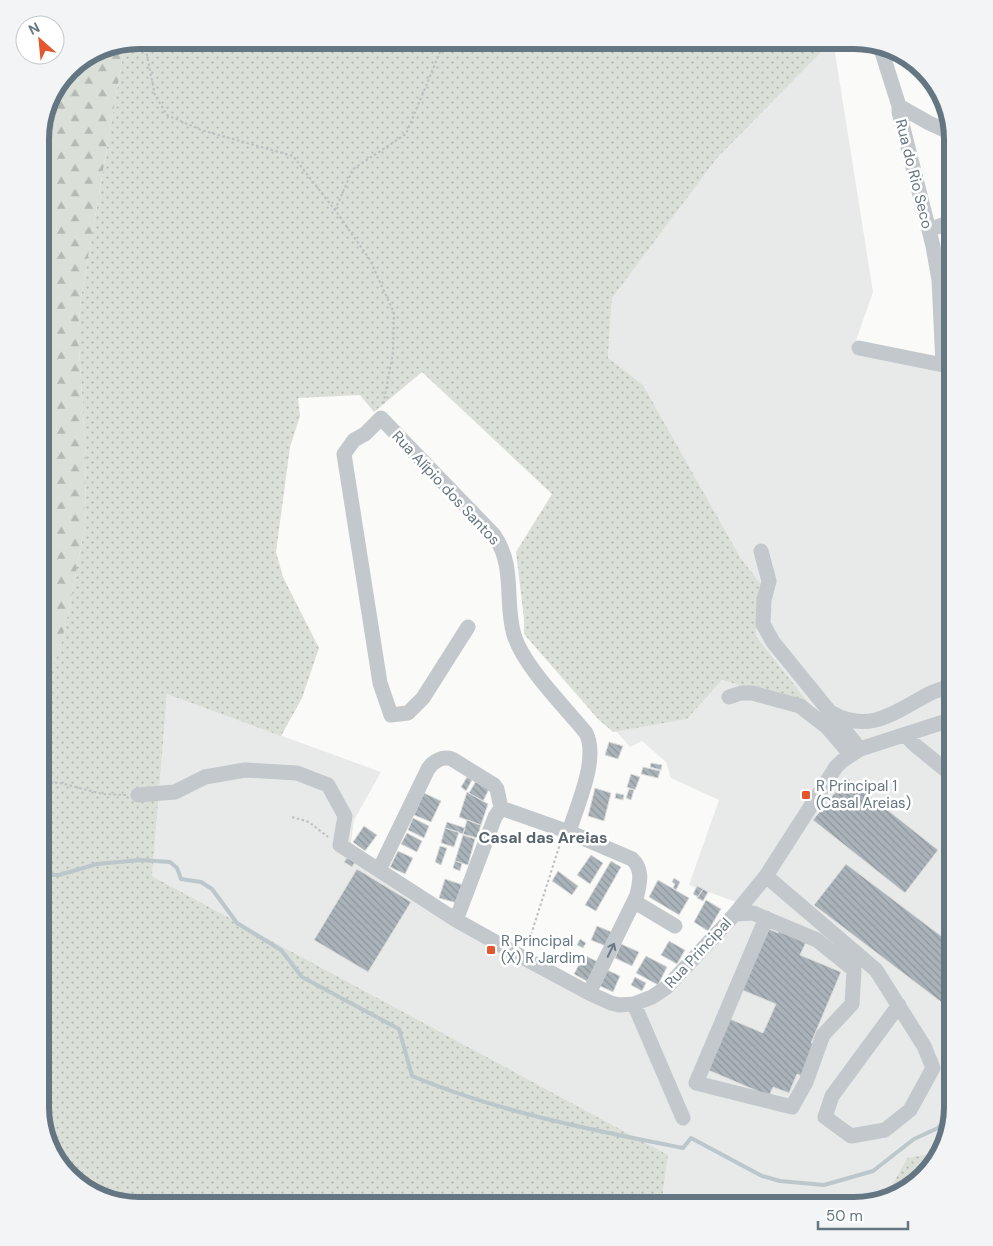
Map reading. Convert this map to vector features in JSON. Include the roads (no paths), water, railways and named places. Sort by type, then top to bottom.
[{"type":"street","name":"Rua do Rio Seco","points":[[882,54],[899,106],[929,230],[944,309]]},
{"type":"street","points":[[899,106],[929,124],[943,130]]},
{"type":"street","points":[[929,230],[944,224]]},
{"type":"street","points":[[859,348],[944,365]]},
{"type":"street","name":"Rua Alípio dos Santos","points":[[468,627],[423,698],[408,713],[391,715],[380,683],[344,454],[354,440],[365,434],[381,418],[498,542],[506,563],[513,630],[517,642],[530,666],[590,740],[591,762],[569,832]]},
{"type":"street","points":[[761,551],[769,581],[764,600],[763,624],[773,642],[829,711],[856,752]]},
{"type":"street","points":[[829,711],[842,719],[869,722],[893,714],[931,693],[944,688]]},
{"type":"street","points":[[729,697],[741,693],[752,693],[800,706],[827,726],[856,752]]},
{"type":"street","name":"Rua Principal","points":[[138,795],[175,792],[205,777],[245,770],[297,773],[328,785],[345,816],[340,845],[456,920],[524,958],[611,1003],[619,1005],[634,1004],[652,997],[667,987],[735,914],[766,876],[836,767],[856,752],[944,722]]},
{"type":"street","points":[[905,735],[914,745],[944,769]]},
{"type":"street","points":[[379,870],[428,769],[439,759],[452,759],[494,785],[497,789],[501,808],[495,816],[456,920]]},
{"type":"street","points":[[501,808],[569,832],[636,862],[640,881],[634,902],[589,993]]},
{"type":"street","points":[[766,876],[876,970],[899,1005],[924,1046],[933,1068],[910,1110],[885,1130],[851,1136],[825,1117],[832,1096],[899,1005]]},
{"type":"street","points":[[634,902],[675,926]]},
{"type":"street","points":[[735,914],[753,913],[766,918],[816,940],[854,970],[852,1004],[823,1036],[806,1082],[792,1107],[696,1083],[766,918]]},
{"type":"street","points":[[634,1004],[683,1118]]},
{"type":"waterway","points":[[49,875],[59,875],[97,864],[140,860],[170,862],[177,868],[181,879],[201,882],[212,889],[237,923],[281,950],[302,977],[399,1029],[412,1076],[445,1089],[512,1110],[580,1127],[683,1148],[691,1138],[762,1176],[780,1181],[824,1185],[873,1171],[914,1139],[938,1128],[943,1122]]},
{"type":"place","name":"R Principal 1 (Casal Areias)","points":[[806,795]]},
{"type":"place","name":"R Principal (X) R Jardim","points":[[491,950]]},
{"type":"district","name":"Casal das Areias","points":[[543,837]]}]
